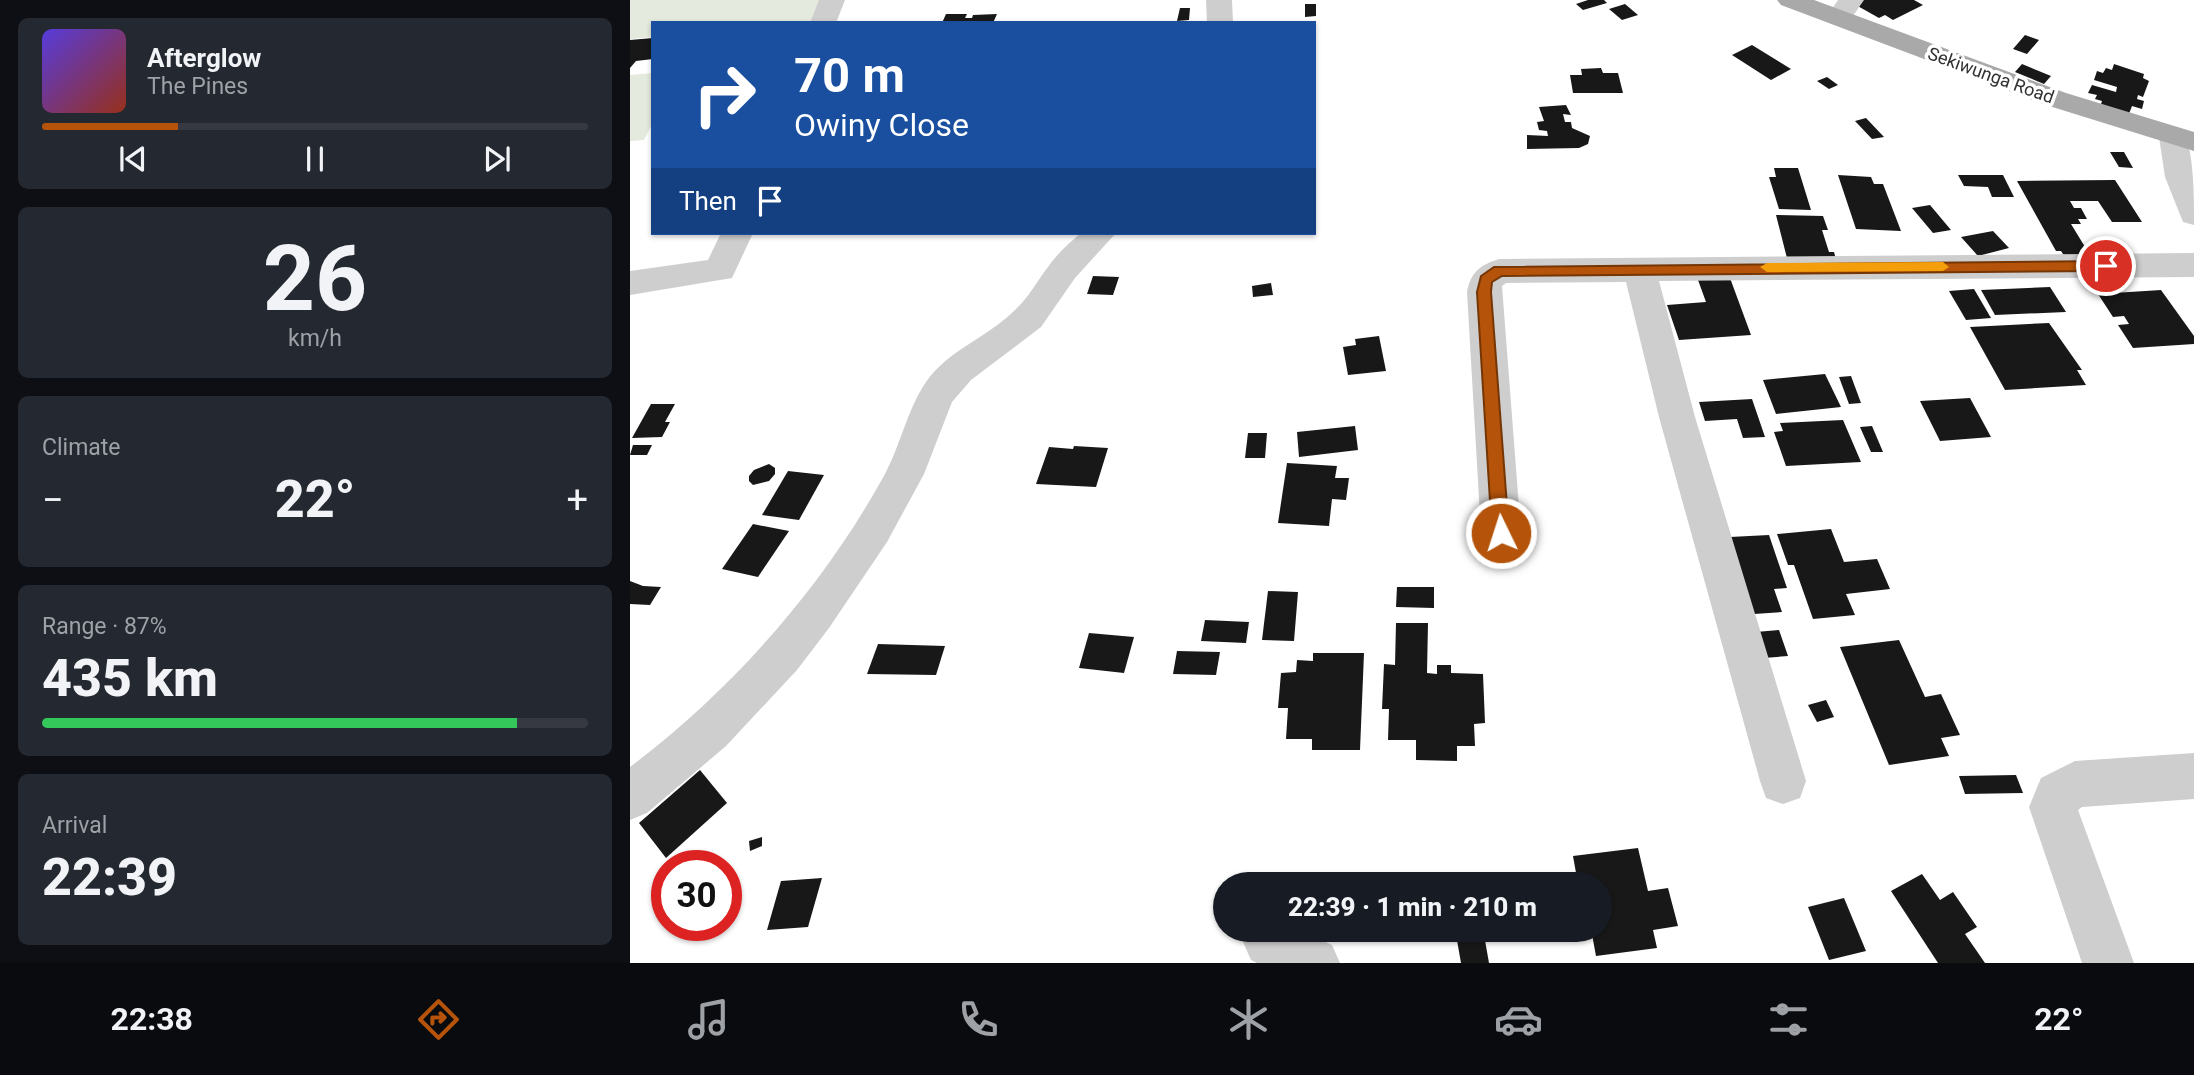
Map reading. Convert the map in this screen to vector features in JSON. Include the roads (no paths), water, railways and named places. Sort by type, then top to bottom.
[{"type":"main road","name":"Sekiwunga Road","points":[[1790,0],[1845,9],[2043,95],[2184,140]]},
{"type":"street","points":[[824,21],[832,0]]},
{"type":"street","points":[[1219,0],[1220,21]]},
{"type":"street","points":[[2184,140],[2180,177],[2194,214]]},
{"type":"street","points":[[630,283],[719,270],[736,235]]},
{"type":"street","points":[[630,796],[720,721],[769,669],[815,612],[874,527],[901,482],[939,392],[958,370],[1029,318],[1063,270],[1098,235]]},
{"type":"street","points":[[1501,533],[1484,292],[1486,280],[1499,271],[2194,265]]},
{"type":"street","points":[[1639,268],[1677,417],[1783,780]]},
{"type":"street","points":[[2108,963],[2053,807],[2058,795],[2075,785],[2194,776]]},
{"type":"street","points":[[1269,942],[1314,963]]}]
